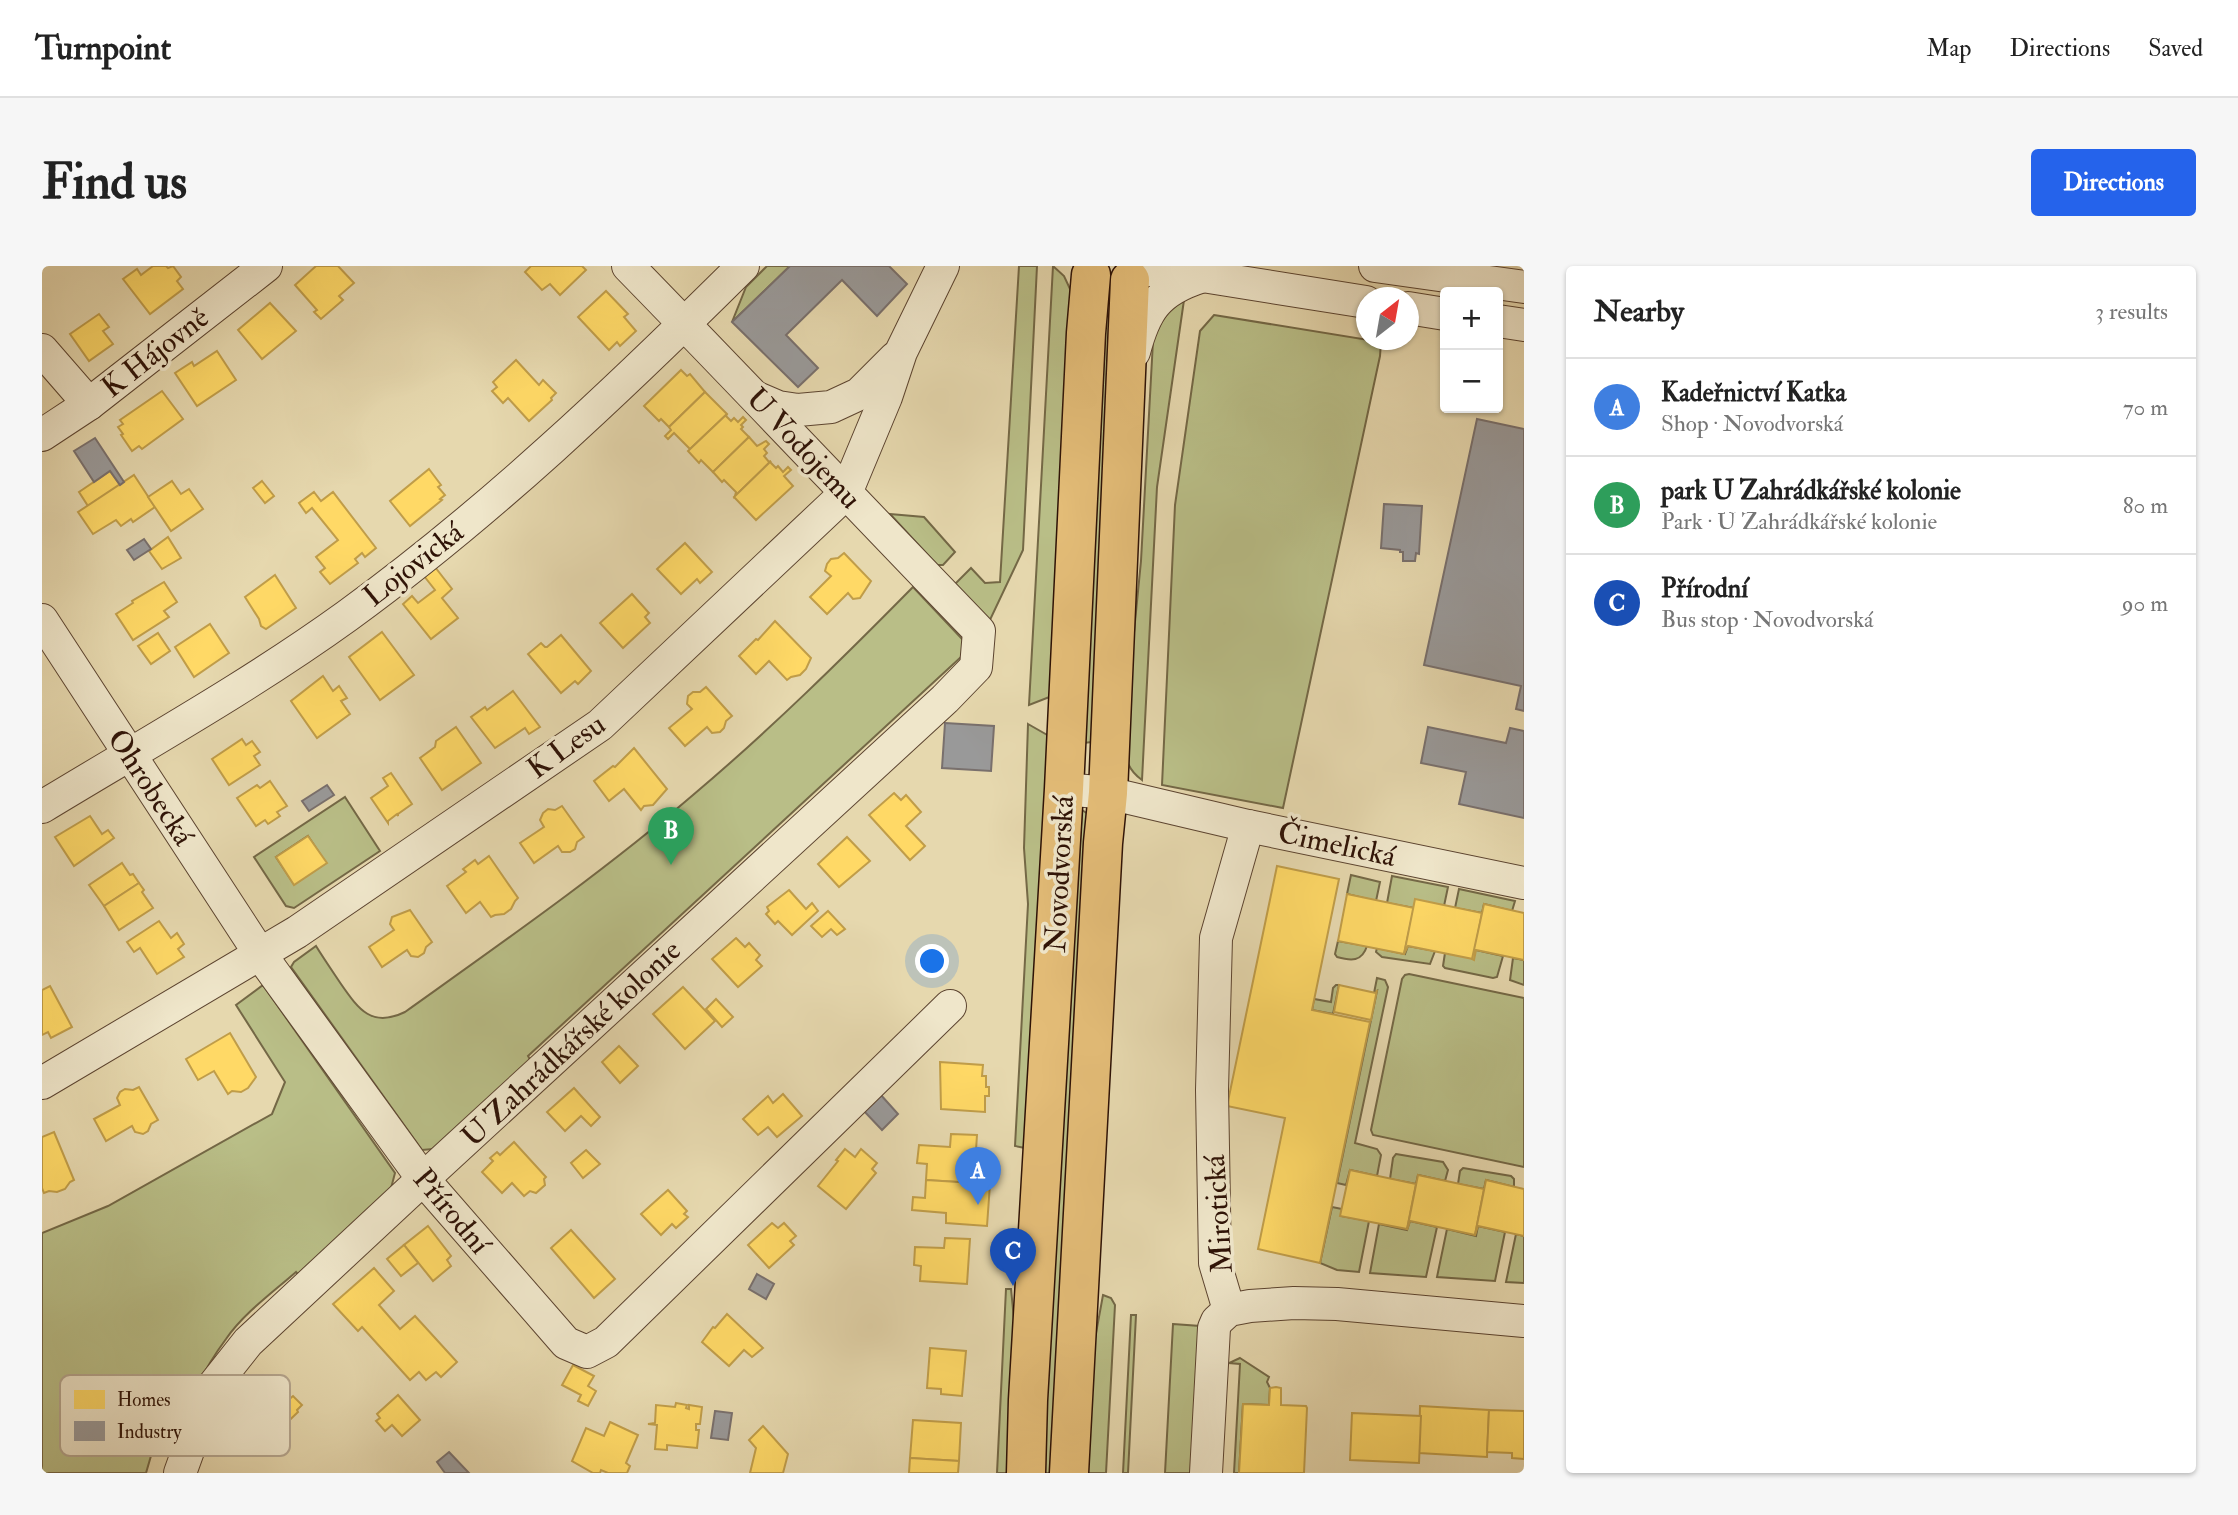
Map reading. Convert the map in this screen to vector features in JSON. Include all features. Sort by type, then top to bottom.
[{"type":"main road","name":"Novodvorská","points":[[1026,1473],[1064,789],[1087,271],[1110,282],[1142,272],[1126,381],[1108,793],[1103,843],[1069,1473]]},
{"type":"street","name":"K Hájovně","points":[[42,435],[89,404],[266,266]]},
{"type":"street","name":"U Vodojemu","points":[[628,266],[758,398],[979,631]]},
{"type":"street","name":"Lojovická","points":[[42,807],[130,755],[346,616],[435,548],[520,478],[743,266]]},
{"type":"street","name":"K Lesu","points":[[42,1083],[297,932],[600,724],[846,493],[886,397],[901,352],[943,266]]},
{"type":"street","points":[[1375,266],[1524,287]]},
{"type":"street","points":[[1142,272],[1165,270],[1356,300]]},
{"type":"street","points":[[1126,381],[1147,314],[1174,288],[1200,277]]},
{"type":"street","points":[[1419,310],[1440,313]]},
{"type":"street","points":[[1503,322],[1524,325]]},
{"type":"street","points":[[42,350],[89,404]]},
{"type":"street","points":[[758,398],[778,407],[798,410],[831,407],[859,394],[901,352]]},
{"type":"street","name":"Ohrobecká","points":[[42,620],[260,954]]},
{"type":"street","name":"U Zahrádkářské kolonie","points":[[222,1375],[248,1342],[946,699],[976,667],[979,631]]},
{"type":"street","points":[[1064,789],[1108,793]]},
{"type":"street","name":"Čimelická","points":[[1108,793],[1248,826],[1524,883]]},
{"type":"street","name":"Mirotická","points":[[1248,826],[1216,938],[1212,1090],[1216,1263],[1229,1310],[1294,1303],[1337,1304],[1524,1321]]},
{"type":"street","name":"Přírodní","points":[[260,954],[423,1179],[566,1343],[587,1352],[606,1342],[950,1006]]},
{"type":"street","points":[[1206,1473],[1214,1328],[1217,1321],[1229,1310]]},
{"type":"street","name":"U Zahrádkářské kolonie","points":[[180,1473],[186,1456]]},
{"type":"green space","points":[[767,266],[790,266],[732,322],[746,287]]},
{"type":"green space","points":[[1019,266],[1037,266],[1023,550],[989,622],[955,584],[971,568],[985,583],[1000,582]]},
{"type":"green space","points":[[1053,266],[1064,276],[1071,291],[1052,696],[1029,705]]},
{"type":"green space","points":[[1107,296],[1111,296],[1092,742],[1083,743],[1100,327]]},
{"type":"green space","points":[[1184,300],[1157,487],[1142,780],[1128,764],[1123,744],[1141,561],[1153,341],[1165,318]]},
{"type":"green space","points":[[1214,315],[1356,338],[1356,350],[1380,350],[1283,808],[1162,785],[1175,505],[1200,331]]},
{"type":"green space","points":[[890,514],[924,517],[955,552],[943,565],[937,565]]},
{"type":"green space","points":[[913,587],[964,641],[961,657],[528,1056],[532,1063],[444,1148],[422,1150],[291,967],[294,962],[316,946],[360,1009],[375,1017],[384,1018],[405,1012],[659,824],[805,694]]},
{"type":"green space","points":[[1028,724],[1049,736],[1025,1148],[1015,1146],[1028,904],[1024,848]]},
{"type":"green space","points":[[345,797],[380,851],[294,908],[286,906],[254,857]],"holes":[[[308,836],[326,863],[294,884],[276,857]]]},
{"type":"green space","points":[[1082,810],[1088,814],[1056,1473],[1041,1473]]},
{"type":"green space","points":[[1351,875],[1380,882],[1376,901],[1347,894]]},
{"type":"green space","points":[[1392,876],[1448,887],[1444,906],[1414,908],[1387,903]]},
{"type":"green space","points":[[1459,889],[1515,901],[1512,911],[1484,904],[1482,913],[1455,908]]},
{"type":"green space","points":[[1338,941],[1367,946],[1359,958],[1347,959],[1335,954]]},
{"type":"green space","points":[[1408,946],[1435,951],[1430,964],[1382,957],[1376,952],[1377,948],[1405,954]]},
{"type":"green space","points":[[1476,950],[1503,956],[1497,977],[1443,966],[1445,953]]},
{"type":"green space","points":[[1513,958],[1524,960],[1524,985],[1510,980]]},
{"type":"green space","points":[[1409,974],[1524,998],[1524,1167],[1373,1135],[1371,1130],[1402,979]]},
{"type":"green space","points":[[1377,978],[1385,980],[1388,987],[1355,1143],[1377,1149],[1381,1155],[1377,1176],[1350,1170],[1346,1185],[1337,1183],[1377,991],[1374,993]]},
{"type":"green space","points":[[263,985],[395,1173],[390,1192],[302,1279],[296,1272],[241,1321],[203,1375],[60,1375],[60,1456],[151,1456],[146,1473],[42,1473],[42,1233],[108,1206],[272,1114],[285,1082],[236,1005]]},
{"type":"green space","points":[[1336,985],[1339,985],[1333,1014],[1312,1010],[1314,999],[1331,1002]]},
{"type":"green space","points":[[1396,1154],[1443,1162],[1448,1170],[1445,1181],[1418,1175],[1416,1184],[1390,1179]]},
{"type":"green space","points":[[1463,1168],[1511,1176],[1514,1179],[1514,1187],[1486,1180],[1484,1189],[1458,1184]]},
{"type":"green space","points":[[1332,1207],[1342,1209],[1341,1216],[1369,1221],[1359,1272],[1337,1270],[1320,1263]]},
{"type":"green space","points":[[1410,1221],[1437,1227],[1426,1277],[1370,1273],[1379,1224],[1407,1230]]},
{"type":"green space","points":[[1478,1226],[1505,1232],[1495,1281],[1437,1277],[1447,1229],[1476,1236]]},
{"type":"green space","points":[[1516,1234],[1524,1236],[1524,1283],[1506,1282]]},
{"type":"green space","points":[[1006,1289],[1011,1289],[1018,1360],[1012,1473],[997,1473]]},
{"type":"green space","points":[[1103,1295],[1111,1298],[1115,1305],[1106,1473],[1084,1473],[1090,1366]]},
{"type":"green space","points":[[1131,1315],[1136,1315],[1128,1473],[1123,1473]]},
{"type":"green space","points":[[1173,1324],[1200,1326],[1193,1473],[1165,1473]]},
{"type":"green space","points":[[1240,1358],[1269,1377],[1267,1382],[1270,1388],[1269,1405],[1243,1404],[1239,1473],[1234,1473],[1240,1364],[1229,1363]]},
{"type":"building: Homes","points":[[153,266],[173,266],[181,277],[177,281],[183,289],[150,314],[123,279],[137,269],[141,275]]},
{"type":"building: Homes","points":[[316,266],[338,266],[354,283],[339,296],[343,300],[321,319],[314,312],[317,310],[295,285]]},
{"type":"building: Homes","points":[[531,266],[582,266],[586,270],[560,295],[550,284],[542,290],[525,272]]},
{"type":"building: Homes","points":[[606,291],[628,314],[624,317],[636,331],[620,346],[617,342],[609,350],[578,317]]},
{"type":"building: Homes","points":[[270,303],[296,331],[262,359],[238,330]]},
{"type":"building: Homes","points":[[99,314],[109,327],[103,331],[113,344],[89,361],[70,334]]},
{"type":"building: Homes","points":[[217,351],[236,380],[197,406],[175,373],[192,362],[194,366]]},
{"type":"building: Homes","points":[[516,360],[539,385],[543,380],[556,393],[529,421],[508,398],[503,403],[492,391],[497,387],[493,382]]},
{"type":"building: Homes","points":[[681,370],[687,376],[690,374],[705,392],[669,427],[644,406]]},
{"type":"building: Homes","points":[[162,391],[183,419],[142,449],[139,446],[132,451],[121,435],[123,434],[118,427],[123,424],[120,420]]},
{"type":"building: Homes","points":[[705,392],[727,414],[690,449],[674,433],[668,439],[665,436],[671,430],[669,427]]},
{"type":"building: Homes","points":[[727,414],[731,421],[734,418],[738,422],[743,417],[746,420],[741,429],[749,437],[713,472],[701,460],[699,463],[688,451]]},
{"type":"building: Homes","points":[[749,437],[757,446],[766,441],[769,444],[764,449],[767,453],[764,456],[771,461],[735,496],[736,492],[713,472]]},
{"type":"building: Homes","points":[[770,462],[783,472],[788,467],[791,470],[784,476],[793,486],[756,520],[734,497]]},
{"type":"building: Homes","points":[[429,469],[445,495],[410,526],[390,501]]},
{"type":"building: Homes","points":[[110,471],[120,485],[88,506],[79,492]]},
{"type":"building: Homes","points":[[134,475],[155,507],[133,522],[131,519],[121,526],[116,520],[93,534],[78,512]]},
{"type":"building: Homes","points":[[172,481],[181,494],[189,489],[203,509],[171,531],[148,497]]},
{"type":"building: Homes","points":[[262,481],[274,496],[265,503],[253,488]]},
{"type":"building: Homes","points":[[314,492],[321,501],[333,492],[376,548],[365,557],[362,553],[355,559],[358,563],[330,584],[320,572],[325,568],[316,557],[338,540],[312,508],[306,513],[299,503]]},
{"type":"building: Homes","points":[[168,537],[181,558],[162,569],[149,551]]},
{"type":"building: Homes","points":[[685,543],[712,572],[700,583],[697,579],[681,594],[657,569]]},
{"type":"building: Homes","points":[[844,553],[871,581],[860,598],[853,599],[848,593],[827,614],[810,597],[831,576],[825,571],[827,564]]},
{"type":"building: Homes","points":[[435,567],[452,589],[442,598],[458,618],[431,639],[403,604],[412,596],[418,603],[435,590],[424,576]]},
{"type":"building: Homes","points":[[275,575],[296,608],[266,629],[261,626],[245,597]]},
{"type":"building: Homes","points":[[164,582],[177,602],[164,611],[169,617],[133,640],[116,614]]},
{"type":"building: Homes","points":[[632,594],[649,613],[645,617],[650,623],[623,648],[600,623]]},
{"type":"building: Homes","points":[[775,621],[811,658],[800,675],[787,680],[769,661],[756,674],[739,656]]},
{"type":"building: Homes","points":[[210,624],[229,653],[194,677],[175,647]]},
{"type":"building: Homes","points":[[382,632],[414,675],[380,700],[349,657]]},
{"type":"building: Homes","points":[[158,633],[170,651],[151,664],[138,646]]},
{"type":"building: Homes","points":[[561,635],[591,671],[578,684],[575,681],[561,693],[528,654],[541,643],[547,647]]},
{"type":"building: Homes","points":[[323,676],[333,691],[339,686],[347,698],[341,701],[350,714],[317,738],[291,701]]},
{"type":"building: Homes","points":[[706,687],[732,716],[720,732],[712,733],[707,727],[685,746],[669,728],[692,709],[687,704],[688,696]]},
{"type":"building: Homes","points":[[513,691],[540,727],[529,734],[525,728],[495,748],[471,717],[485,707],[487,710]]},
{"type":"building: Homes","points":[[456,727],[481,763],[442,790],[420,758],[435,747],[436,741]]},
{"type":"building: Homes","points":[[242,739],[246,745],[252,741],[260,752],[254,756],[260,765],[229,785],[212,759]]},
{"type":"building: Homes","points":[[634,748],[667,789],[653,805],[644,806],[641,810],[624,789],[609,801],[594,781],[615,767]]},
{"type":"building: Homes","points":[[391,773],[412,804],[388,823],[371,798],[388,786],[383,778]]},
{"type":"building: Homes","points":[[270,781],[287,806],[277,812],[280,816],[268,824],[265,820],[256,826],[237,798],[257,785],[260,788]]},
{"type":"building: Homes","points":[[894,793],[901,800],[906,795],[921,812],[906,826],[925,846],[910,860],[869,815]]},
{"type":"building: Homes","points":[[562,806],[584,837],[570,852],[562,852],[558,846],[534,863],[520,843],[544,827],[540,820],[543,813]]},
{"type":"building: Homes","points":[[90,816],[102,834],[108,830],[114,838],[74,866],[55,837]]},
{"type":"building: Homes","points":[[308,836],[327,863],[294,885],[276,857]]},
{"type":"building: Homes","points":[[847,837],[870,861],[839,887],[818,864]]},
{"type":"building: Homes","points":[[489,856],[518,898],[504,914],[491,917],[480,902],[466,913],[447,886],[466,872],[463,869],[475,860],[478,864]]},
{"type":"building: Homes","points":[[122,863],[139,883],[104,906],[89,885]]},
{"type":"building: Homes","points":[[1277,866],[1339,879],[1312,1010],[1370,1022],[1320,1263],[1258,1249],[1285,1118],[1227,1106]]},
{"type":"building: Homes","points":[[139,883],[153,908],[119,930],[104,906]]},
{"type":"building: Homes","points":[[789,890],[806,909],[812,903],[818,911],[792,935],[778,921],[775,924],[766,914],[769,911],[767,907]]},
{"type":"building: Homes","points":[[1347,894],[1414,908],[1404,954],[1338,941]]},
{"type":"building: Homes","points":[[1415,899],[1482,913],[1473,959],[1408,946],[1404,954]]},
{"type":"building: Homes","points":[[1484,904],[1524,913],[1524,960],[1476,950],[1474,960],[1472,959]]},
{"type":"building: Homes","points":[[410,910],[432,942],[418,957],[411,956],[407,950],[382,967],[369,947],[394,930],[390,924],[392,917]]},
{"type":"building: Homes","points":[[828,911],[845,929],[837,935],[831,929],[822,937],[811,926]]},
{"type":"building: Homes","points":[[159,921],[171,938],[177,933],[184,944],[178,949],[184,957],[157,974],[140,948],[134,952],[127,942]]},
{"type":"building: Homes","points":[[736,938],[745,947],[749,943],[760,955],[756,960],[762,966],[738,987],[712,959]]},
{"type":"building: Homes","points":[[1339,985],[1376,993],[1377,990],[1371,1020],[1334,1012]]},
{"type":"building: Homes","points":[[50,986],[72,1027],[51,1038],[48,1032],[42,1035],[42,990]]},
{"type":"building: Homes","points":[[683,987],[715,1021],[685,1049],[653,1014]]},
{"type":"building: Homes","points":[[716,999],[733,1017],[722,1027],[706,1009]]},
{"type":"building: Homes","points":[[230,1033],[256,1077],[248,1088],[228,1094],[214,1071],[198,1080],[186,1059]]},
{"type":"building: Homes","points":[[619,1046],[638,1066],[620,1083],[602,1062]]},
{"type":"building: Homes","points":[[940,1062],[983,1065],[982,1076],[986,1076],[986,1087],[989,1087],[989,1096],[985,1096],[985,1112],[941,1109]]},
{"type":"building: Homes","points":[[139,1087],[158,1120],[143,1134],[135,1132],[132,1126],[106,1141],[94,1119],[120,1105],[117,1098],[120,1092]]},
{"type":"building: Homes","points":[[574,1088],[600,1117],[591,1126],[581,1116],[565,1131],[547,1112]]},
{"type":"building: Homes","points":[[783,1094],[802,1116],[777,1137],[768,1127],[758,1135],[743,1119],[768,1096],[773,1103]]},
{"type":"building: Homes","points":[[54,1132],[74,1180],[65,1189],[44,1193],[42,1137]]},
{"type":"building: Homes","points":[[951,1134],[977,1135],[975,1165],[991,1167],[990,1184],[926,1180],[927,1164],[917,1163],[919,1145],[950,1147]]},
{"type":"building: Homes","points":[[514,1142],[546,1177],[545,1185],[536,1193],[530,1191],[524,1196],[512,1183],[502,1193],[482,1172],[493,1161],[490,1158],[497,1152],[500,1155]]},
{"type":"building: Homes","points":[[845,1149],[855,1157],[861,1149],[877,1163],[872,1169],[876,1173],[846,1209],[818,1186]]},
{"type":"building: Homes","points":[[586,1150],[600,1164],[583,1178],[571,1163]]},
{"type":"building: Homes","points":[[1350,1170],[1416,1184],[1407,1229],[1340,1216]]},
{"type":"building: Homes","points":[[1418,1175],[1484,1189],[1475,1235],[1410,1221],[1407,1230]]},
{"type":"building: Homes","points":[[926,1180],[990,1184],[987,1226],[946,1223],[946,1213],[912,1210],[913,1197],[925,1198]]},
{"type":"building: Homes","points":[[1486,1180],[1524,1189],[1524,1236],[1478,1226],[1475,1235]]},
{"type":"building: Homes","points":[[668,1190],[687,1211],[684,1214],[688,1217],[676,1228],[672,1224],[661,1235],[641,1214]]},
{"type":"building: Homes","points":[[772,1223],[778,1228],[784,1223],[796,1236],[790,1241],[794,1245],[769,1268],[748,1245]]},
{"type":"building: Homes","points":[[428,1226],[451,1256],[447,1260],[451,1266],[433,1281],[404,1245]]},
{"type":"building: Homes","points":[[571,1230],[615,1279],[594,1298],[551,1248]]},
{"type":"building: Homes","points":[[945,1238],[970,1239],[967,1284],[920,1281],[921,1266],[914,1265],[915,1247],[944,1248]]},
{"type":"building: Homes","points":[[404,1245],[418,1263],[401,1276],[387,1259]]},
{"type":"building: Homes","points":[[374,1268],[394,1291],[379,1305],[400,1329],[415,1316],[457,1362],[441,1377],[436,1372],[426,1380],[419,1372],[410,1380],[362,1327],[358,1331],[333,1304]]},
{"type":"building: Homes","points":[[727,1314],[763,1348],[752,1357],[744,1350],[729,1366],[702,1342]]},
{"type":"building: Homes","points":[[930,1348],[966,1351],[962,1396],[941,1394],[941,1389],[927,1388]]},
{"type":"building: Homes","points":[[573,1365],[594,1376],[588,1386],[596,1391],[588,1406],[578,1401],[581,1395],[562,1385]]},
{"type":"building: Homes","points":[[1270,1388],[1281,1388],[1281,1405],[1307,1408],[1304,1473],[1239,1473],[1243,1404],[1269,1405]]},
{"type":"building: Homes","points":[[398,1395],[420,1420],[402,1436],[392,1425],[385,1431],[376,1421],[380,1418],[377,1414]]},
{"type":"building: Homes","points":[[293,1396],[302,1405],[290,1420],[290,1398]]},
{"type":"building: Homes","points":[[676,1403],[687,1405],[686,1408],[689,1409],[689,1405],[702,1407],[700,1424],[696,1424],[696,1430],[699,1430],[697,1448],[667,1445],[667,1450],[655,1449],[657,1425],[648,1424],[655,1423],[656,1405],[675,1407]]},
{"type":"building: Homes","points":[[1420,1406],[1489,1410],[1487,1457],[1419,1453]]},
{"type":"building: Homes","points":[[1489,1410],[1524,1411],[1524,1459],[1512,1458],[1512,1453],[1487,1452]]},
{"type":"building: Homes","points":[[1352,1413],[1421,1416],[1419,1463],[1350,1460]]},
{"type":"building: Homes","points":[[913,1420],[961,1423],[959,1461],[910,1458]]},
{"type":"building: Homes","points":[[610,1422],[638,1435],[626,1463],[630,1466],[627,1473],[608,1473],[601,1470],[600,1473],[593,1473],[572,1461],[586,1428],[604,1436]]},
{"type":"building: Homes","points":[[763,1426],[788,1454],[783,1473],[750,1473],[756,1448],[749,1440]]},
{"type":"building: Homes","points":[[910,1458],[959,1461],[958,1473],[909,1473]]},
{"type":"building: Industry","points":[[790,266],[889,266],[907,284],[877,316],[842,280],[786,335],[818,368],[798,387],[732,322]]},
{"type":"building: Industry","points":[[1477,419],[1524,429],[1524,711],[1516,709],[1521,686],[1424,665]]},
{"type":"building: Industry","points":[[95,438],[124,482],[120,485],[110,471],[94,482],[74,451]]},
{"type":"building: Industry","points":[[1384,504],[1422,506],[1419,554],[1416,553],[1415,561],[1403,561],[1403,552],[1400,550],[1381,548]]},
{"type":"building: Industry","points":[[144,539],[151,549],[134,560],[127,550]]},
{"type":"building: Industry","points":[[945,723],[994,726],[991,771],[942,768]]},
{"type":"building: Industry","points":[[1428,727],[1506,743],[1510,728],[1524,731],[1524,818],[1459,804],[1466,772],[1421,763]]},
{"type":"building: Industry","points":[[327,785],[334,795],[309,811],[302,801]]},
{"type":"building: Industry","points":[[880,1094],[898,1114],[882,1130],[863,1110]]},
{"type":"building: Industry","points":[[757,1274],[774,1284],[766,1299],[749,1289]]},
{"type":"building: Industry","points":[[715,1411],[732,1413],[728,1440],[711,1438]]},
{"type":"building: Industry","points":[[449,1452],[469,1473],[445,1473],[437,1462]]},
{"type":"place","name":"park U Zahrádkářské kolonie","points":[[671,865]]},
{"type":"place","name":"Kadeřnictví Katka","points":[[978,1205]]},
{"type":"place","name":"Přírodní","points":[[1013,1286]]}]
